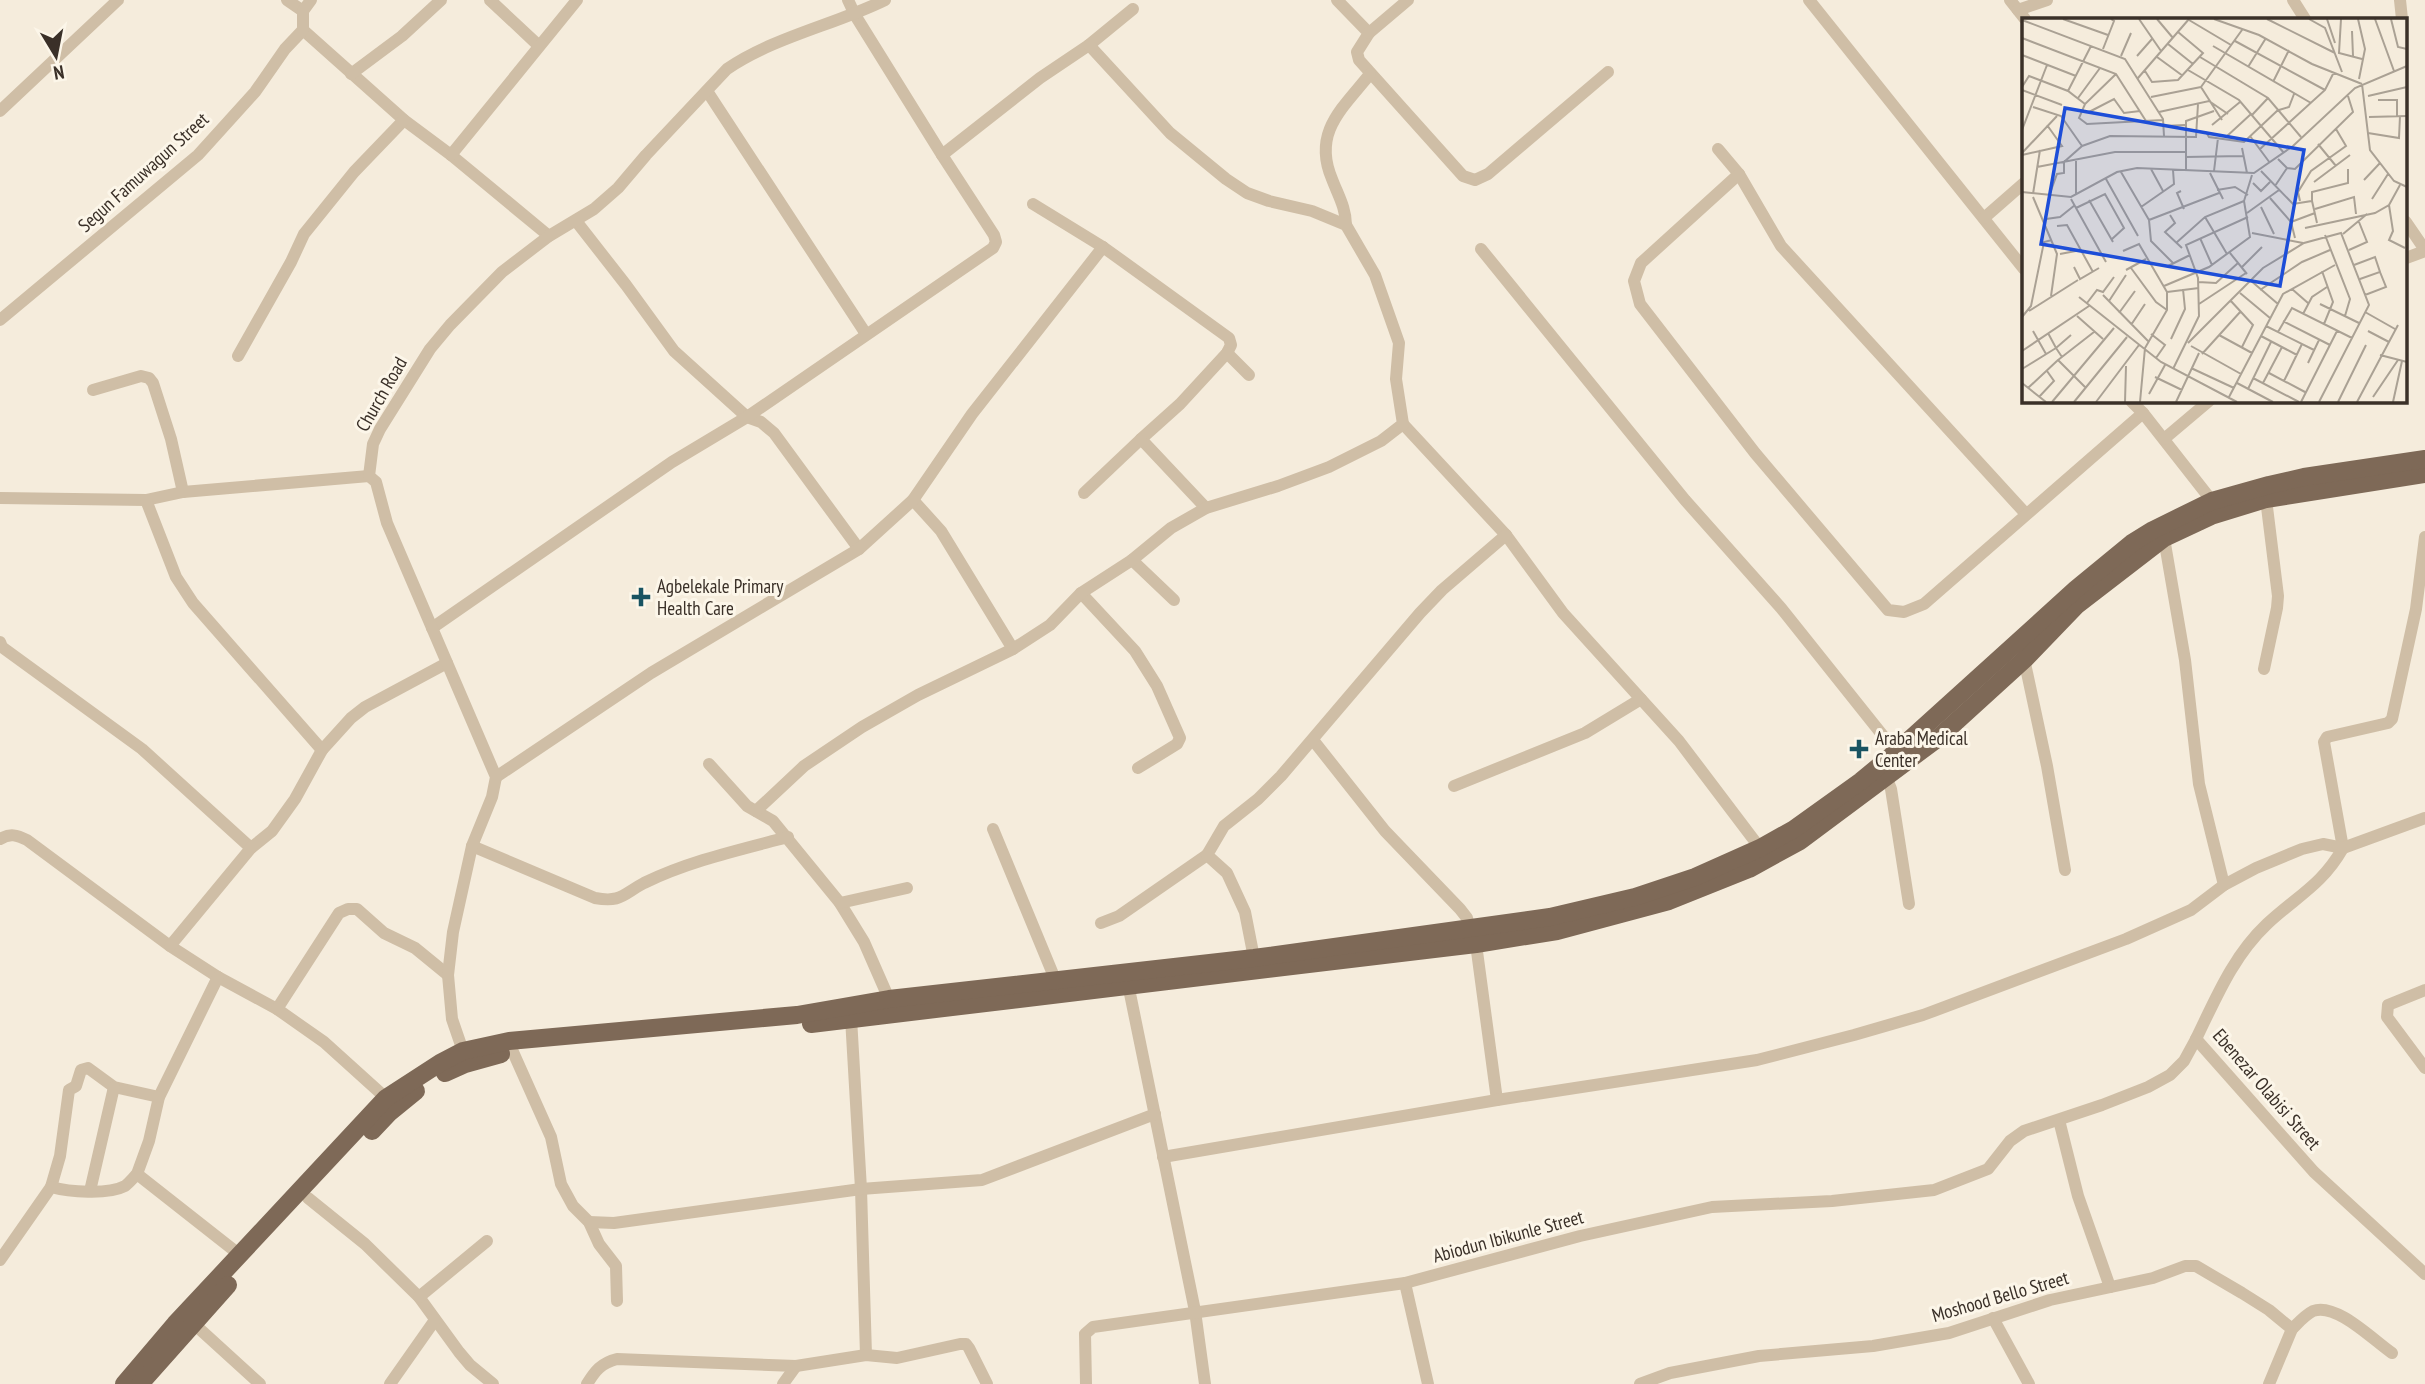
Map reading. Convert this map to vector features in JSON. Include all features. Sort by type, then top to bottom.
[{"type":"main road","points":[[124,1384],[175,1324],[386,1098],[463,1051],[521,1040],[797,1015],[890,999],[1055,979],[1127,979],[1254,958],[1557,931],[1669,901],[1749,869],[1800,841],[1887,779],[1937,739],[2022,651],[2076,589],[2132,543],[2212,501],[2305,477],[2425,459]]},
{"type":"main road","points":[[140,1384],[308,1198],[406,1098],[464,1064],[513,1052],[798,1026],[1127,979],[1473,937],[1635,897],[1695,877],[1760,848],[1794,829],[1861,781],[2077,605],[2164,538],[2211,516],[2266,499],[2425,474]]},
{"type":"street","points":[[0,111],[118,0]]},
{"type":"street","points":[[287,0],[307,6],[303,30],[404,120],[452,155],[549,236]]},
{"type":"street","points":[[352,74],[402,36],[441,0]]},
{"type":"street","points":[[490,0],[538,45]]},
{"type":"street","points":[[452,155],[538,45],[577,0]]},
{"type":"street","points":[[432,628],[672,462],[747,417],[993,248],[996,242],[994,235],[848,0]]},
{"type":"street","name":"Church Road","points":[[369,476],[373,444],[430,349],[491,282],[549,236],[576,221],[618,188],[727,69],[742,59],[855,15],[885,0]]},
{"type":"street","points":[[1337,0],[1368,33]]},
{"type":"street","points":[[1408,0],[1368,33],[1357,52],[1359,60],[1463,176],[1475,180],[1488,174],[1608,72]]},
{"type":"street","points":[[1809,0],[2022,266]]},
{"type":"street","points":[[2018,10],[2047,0]]},
{"type":"street","points":[[2294,0],[2304,18]]},
{"type":"street","points":[[2400,0],[2402,18]]},
{"type":"street","points":[[942,155],[1133,9]]},
{"type":"street","name":"Segun Famuwagun Street","points":[[0,320],[198,155],[256,92],[285,49],[303,30]]},
{"type":"street","points":[[1089,44],[1170,134],[1226,179],[1247,193],[1312,211],[1346,225]]},
{"type":"street","points":[[1370,74],[1328,131],[1325,163],[1346,211],[1346,225],[1375,275],[1399,344],[1396,379],[1402,424],[1506,535],[1563,612],[1679,741],[1760,848]]},
{"type":"street","points":[[707,91],[866,334]]},
{"type":"street","points":[[238,356],[304,234],[354,172],[404,120]]},
{"type":"street","points":[[1718,149],[1740,174],[1781,246],[2026,514]]},
{"type":"street","points":[[1740,174],[1641,263],[1634,281],[1640,304],[1763,463],[1888,610],[1904,612],[1924,604],[2143,413]]},
{"type":"street","points":[[1984,218],[2022,185]]},
{"type":"street","points":[[1033,204],[1103,247],[1229,338],[1231,345],[1227,353],[1180,404],[1084,493]]},
{"type":"street","points":[[576,221],[674,351],[747,417],[761,422],[774,433],[859,549]]},
{"type":"street","points":[[2408,225],[2425,251],[2408,257]]},
{"type":"street","points":[[496,777],[651,673],[859,549],[913,500],[972,414],[1103,247]]},
{"type":"street","points":[[1481,249],[1685,500],[1780,608],[1896,752]]},
{"type":"street","points":[[1227,353],[1249,375]]},
{"type":"street","points":[[93,390],[141,376],[153,383],[171,439],[183,492]]},
{"type":"street","points":[[2132,402],[2212,501]]},
{"type":"street","points":[[2164,439],[2208,402]]},
{"type":"street","points":[[756,811],[804,766],[862,727],[918,695],[1013,649],[1050,625],[1081,593],[1132,560],[1171,528],[1206,508],[1329,467],[1381,441],[1402,424]]},
{"type":"street","points":[[1141,439],[1206,508]]},
{"type":"street","points":[[0,498],[146,500],[183,492],[369,476],[376,482],[387,523],[496,777],[492,797],[472,846],[453,932],[448,975],[452,1019],[463,1051]]},
{"type":"street","points":[[2264,668],[2278,596],[2266,499]]},
{"type":"street","points":[[146,500],[176,577],[192,603],[322,750]]},
{"type":"street","points":[[913,500],[941,531],[1013,649]]},
{"type":"street","points":[[1101,923],[1118,916],[1207,855],[1224,826],[1274,784],[1434,597],[1506,535]]},
{"type":"street","points":[[2343,848],[2324,742],[2327,737],[2388,723],[2392,719],[2416,609],[2425,537]]},
{"type":"street","points":[[2164,538],[2185,660],[2199,784],[2224,885]]},
{"type":"street","points":[[1132,560],[1174,600]]},
{"type":"street","points":[[1081,593],[1135,650],[1157,686],[1180,738],[1177,744],[1138,768]]},
{"type":"street","points":[[1,647],[142,749],[251,848]]},
{"type":"street","points":[[2022,651],[2065,870]]},
{"type":"street","points":[[170,946],[251,848],[272,831],[295,799],[322,750],[351,718],[365,707],[447,663]]},
{"type":"street","points":[[1454,786],[1585,733],[1641,699]]},
{"type":"street","points":[[1313,740],[1385,831],[1467,918],[1473,937],[1497,1100]]},
{"type":"street","points":[[709,764],[747,806],[773,821],[840,903],[864,943],[890,999]]},
{"type":"street","points":[[1887,779],[1891,789],[1909,904]]},
{"type":"street","points":[[1163,1157],[1497,1100],[1756,1060],[1913,1018],[2126,939],[2191,910],[2224,885],[2256,868],[2302,849],[2323,845],[2343,848],[2425,818]]},
{"type":"street","points":[[993,829],[1055,979]]},
{"type":"street","points":[[0,839],[7,835],[17,835],[27,840],[170,946],[218,977],[276,1009],[324,1042],[386,1098]]},
{"type":"street","points":[[472,846],[595,898],[610,901],[622,898],[666,872],[788,837]]},
{"type":"street","name":"Ebenezar Olabisi Street","points":[[2343,848],[2320,881],[2267,925],[2240,954],[2196,1039],[2314,1172],[2425,1274]]},
{"type":"street","points":[[1207,855],[1227,873],[1245,912],[1254,958]]},
{"type":"street","points":[[840,903],[907,888]]},
{"type":"street","points":[[276,1009],[339,913],[348,909],[357,909],[384,933],[415,948],[448,975]]},
{"type":"street","points":[[51,1187],[64,1191],[115,1189],[127,1185],[137,1174],[149,1141],[159,1097],[218,977]]},
{"type":"street","points":[[1127,979],[1195,1311],[1205,1384]]},
{"type":"street","points":[[2425,990],[2388,1005],[2387,1017],[2425,1068]]},
{"type":"street","points":[[851,1018],[866,1355]]},
{"type":"street","name":"Abiodun Ibikunle Street","points":[[1086,1384],[1085,1334],[1093,1327],[1405,1283],[1580,1236],[1712,1207],[1832,1201],[1934,1190],[1988,1169],[2010,1141],[2024,1131],[2148,1087],[2169,1075],[2184,1061],[2196,1039]]},
{"type":"street","points":[[513,1052],[551,1137],[561,1184],[573,1206],[589,1222],[599,1244],[616,1266],[617,1301]]},
{"type":"street","points":[[0,1260],[51,1187],[60,1156],[69,1090],[76,1086],[81,1070],[88,1069],[114,1087],[159,1097]]},
{"type":"street","points":[[90,1191],[114,1087]]},
{"type":"street","points":[[589,1222],[614,1223],[860,1189],[982,1180],[1155,1114]]},
{"type":"street","points":[[2059,1120],[2078,1196],[2110,1287]]},
{"type":"street","points":[[137,1174],[240,1255]]},
{"type":"street","points":[[308,1198],[365,1244],[419,1297],[470,1365],[493,1384]]},
{"type":"street","points":[[419,1297],[487,1241]]},
{"type":"street","name":"Moshood Bello Street","points":[[1640,1384],[1670,1373],[1759,1356],[1873,1346],[1949,1333],[2050,1300],[2153,1278],[2185,1266],[2196,1266],[2260,1304],[2292,1329]]},
{"type":"street","points":[[1405,1283],[1424,1383]]},
{"type":"street","points":[[2269,1384],[2292,1329],[2310,1312],[2328,1310],[2339,1314],[2392,1353]]},
{"type":"street","points":[[1993,1318],[2029,1384]]},
{"type":"street","points":[[390,1384],[435,1320]]},
{"type":"street","points":[[193,1323],[260,1384]]},
{"type":"street","points":[[587,1384],[597,1368],[606,1361],[617,1359],[796,1366],[866,1355],[897,1358],[966,1344],[987,1384]]},
{"type":"street","points":[[783,1384],[796,1366]]},
{"type":"place","name":"Agbelekale Primary Health Care","points":[[641,597]]},
{"type":"place","name":"Araba Medical Center","points":[[1859,749]]}]
